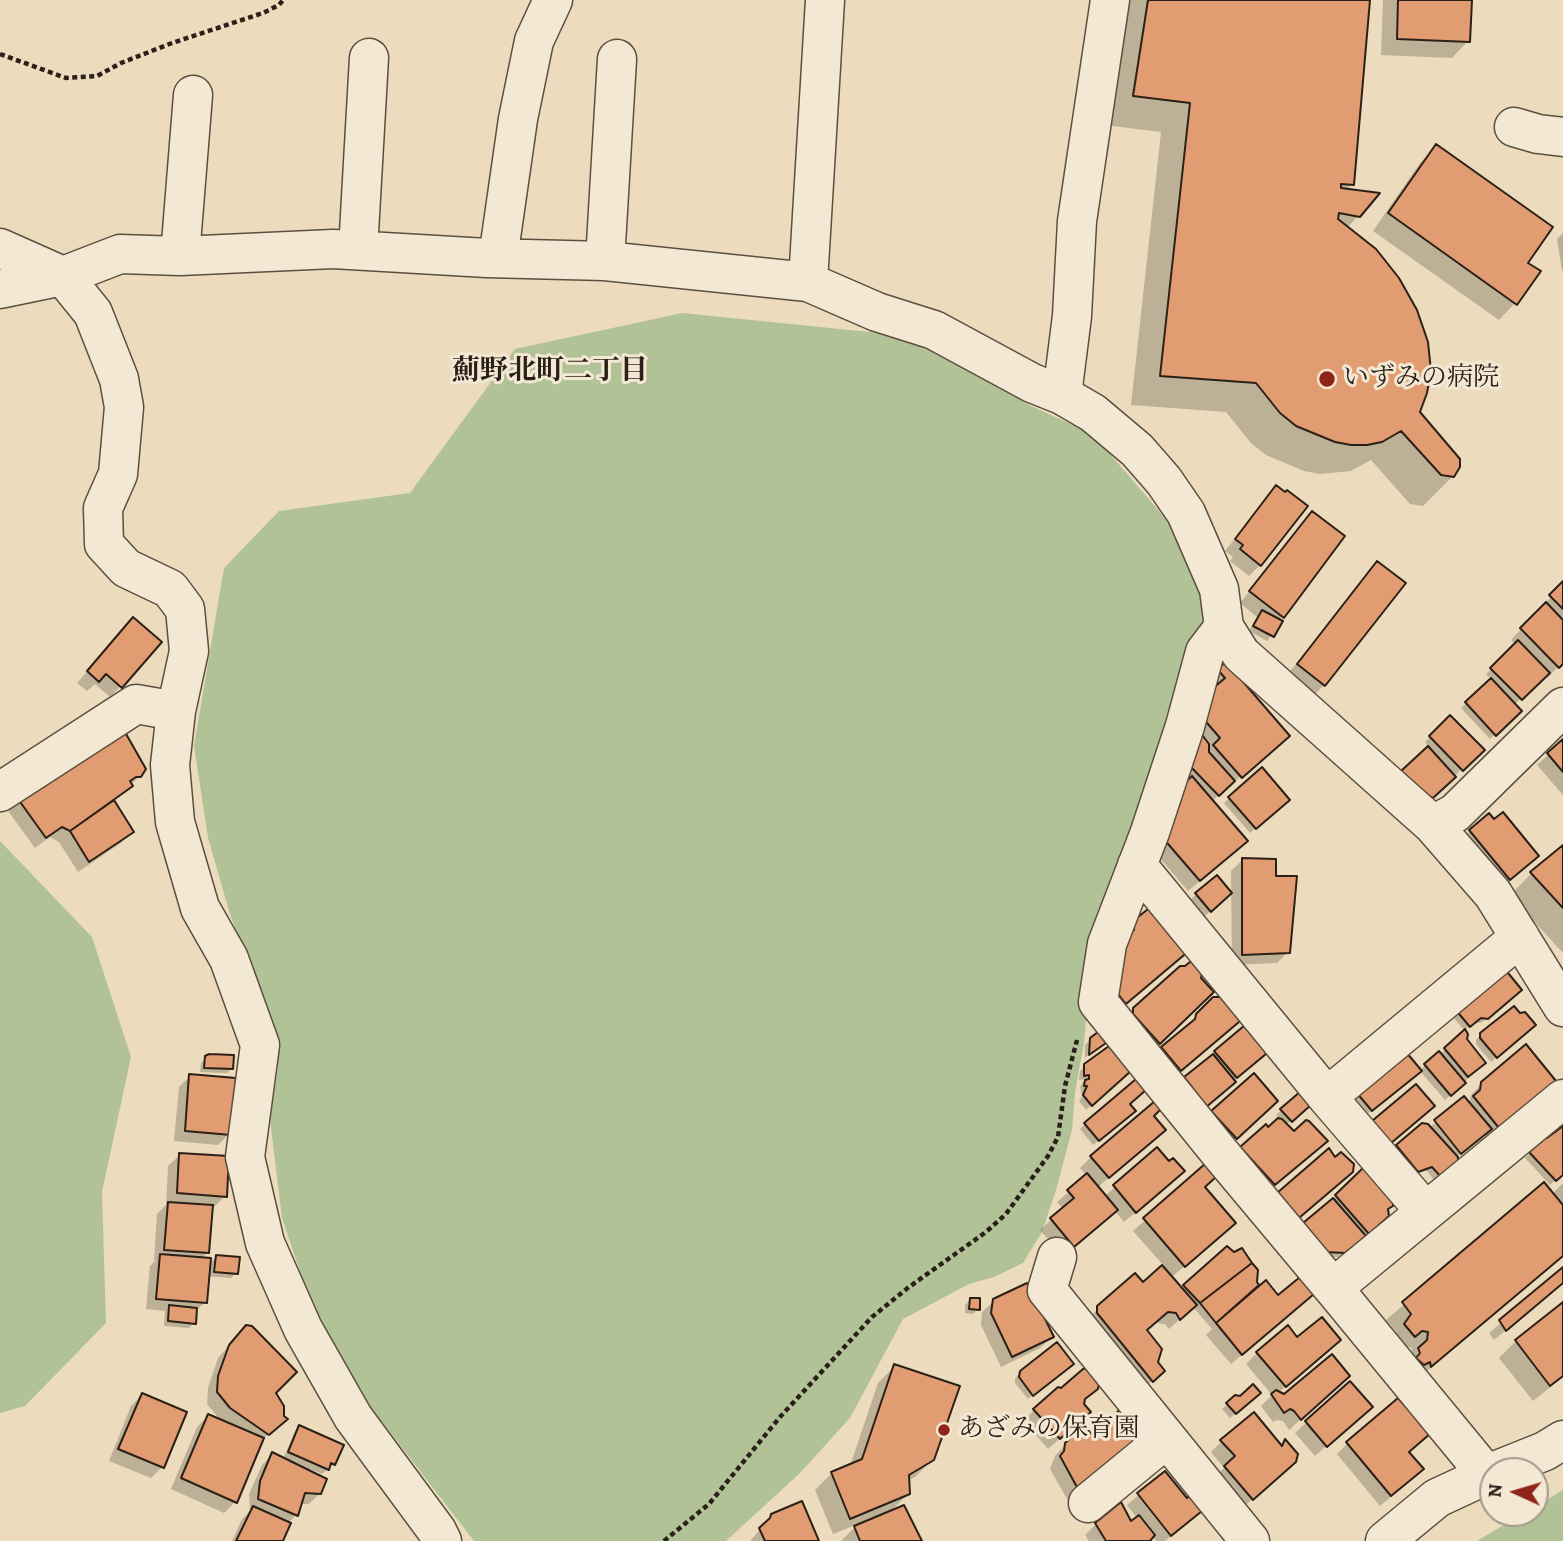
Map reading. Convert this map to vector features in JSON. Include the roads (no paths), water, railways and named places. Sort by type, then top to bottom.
[{"type":"street","points":[[499,258],[518,119],[531,54],[534,41],[553,0]]},
{"type":"street","points":[[808,282],[825,0]]},
{"type":"street","points":[[1062,395],[1072,316],[1077,221],[1110,0]]},
{"type":"street","points":[[358,250],[369,58]]},
{"type":"street","points":[[605,261],[617,59]]},
{"type":"street","points":[[180,256],[193,95]]},
{"type":"street","points":[[1514,127],[1563,137]]},
{"type":"street","points":[[0,248],[62,276],[93,313],[119,379],[124,407],[118,474],[103,508],[104,544],[126,568],[170,589],[186,609],[189,651],[176,710],[170,765],[176,822],[200,908],[229,959],[260,1045],[245,1157],[264,1243],[303,1329],[353,1417],[436,1538]]},
{"type":"street","points":[[0,289],[62,276],[120,254],[180,256],[358,250],[605,261],[808,282],[877,312],[934,330],[1093,413],[1137,450],[1164,481],[1186,513],[1219,589],[1224,627],[1241,654],[1433,825],[1493,894],[1563,1007]]},
{"type":"street","points":[[1224,627],[1205,652],[1185,726],[1150,832],[1107,944],[1098,1002],[1220,1153],[1479,1458]]},
{"type":"street","points":[[0,792],[136,704],[176,710]]},
{"type":"street","points":[[1433,825],[1455,813],[1563,707]]},
{"type":"street","points":[[1137,865],[1327,1097],[1425,1211]]},
{"type":"street","points":[[1327,1097],[1520,937]]},
{"type":"street","points":[[1333,1288],[1563,1099]]},
{"type":"street","points":[[1057,1257],[1047,1290],[1250,1541]]},
{"type":"street","points":[[1088,1503],[1166,1439]]},
{"type":"street","points":[[1530,1457],[1563,1440]]},
{"type":"street","points":[[1385,1541],[1437,1498],[1479,1478]]},
{"type":"place","name":"いずみの病院","points":[[1327,379]]},
{"type":"place","name":"あざみの保育園","points":[[944,1430]]},
{"type":"district","name":"薊野北町二丁目","points":[[550,372]]}]
